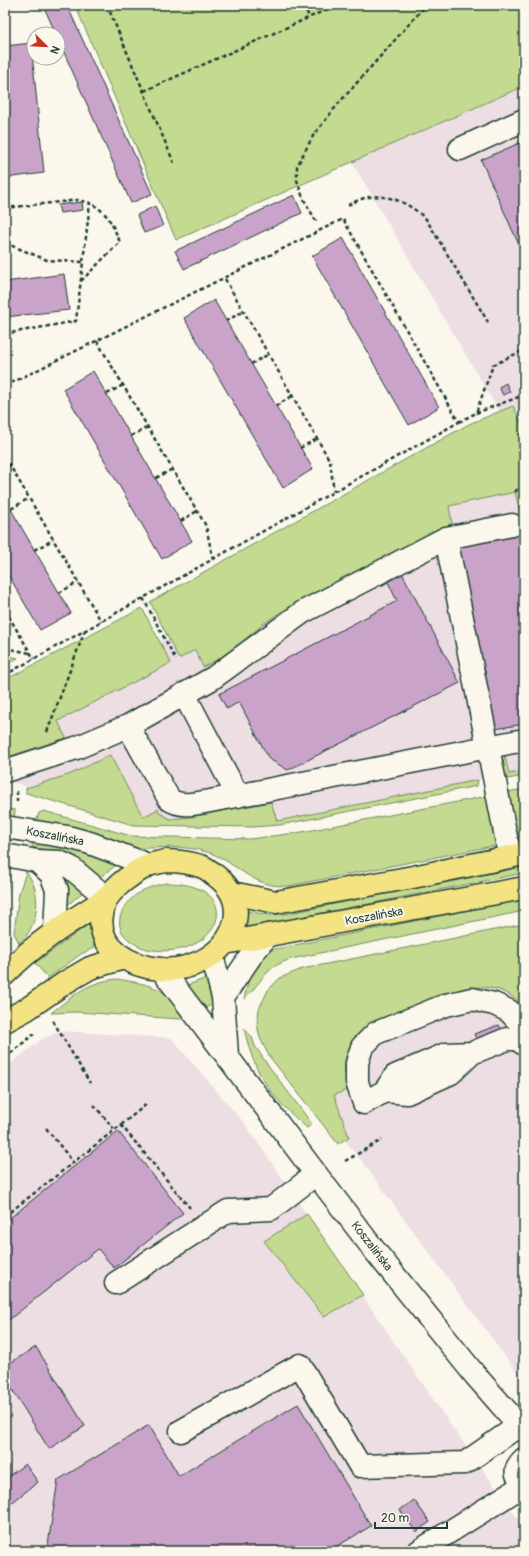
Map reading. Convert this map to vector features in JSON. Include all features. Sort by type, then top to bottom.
[{"type":"main road","points":[[232,893],[276,902],[413,877],[517,855]]},
{"type":"main road","points":[[5,974],[17,962],[55,931],[107,898],[118,886],[148,865],[165,861],[185,861],[205,868],[223,881],[232,893],[235,921],[232,930],[218,949],[195,964],[178,969],[162,970],[141,966],[124,958],[109,946],[102,930],[101,919],[107,898]]},
{"type":"main road","name":"Koszalińska","points":[[218,949],[268,935],[524,888]]},
{"type":"main road","points":[[5,1021],[27,1009],[66,982],[90,968],[124,958]]},
{"type":"street","points":[[460,149],[524,120]]},
{"type":"street","points":[[5,771],[76,748],[128,726],[213,678],[304,612],[446,538],[512,525]]},
{"type":"street","points":[[446,538],[488,747],[517,855]]},
{"type":"street","points":[[184,694],[238,796]]},
{"type":"street","points":[[128,726],[169,799],[174,803],[181,804],[238,796],[524,740]]},
{"type":"street","name":"Koszalińska","points":[[5,827],[68,837],[90,843],[148,865]]},
{"type":"street","name":"Koszalińska","points":[[5,855],[38,861],[59,862],[70,867],[107,898]]},
{"type":"street","points":[[38,861],[51,874],[57,890],[55,931]]},
{"type":"street","points":[[223,998],[255,950],[268,935]]},
{"type":"street","points":[[218,949],[227,1055]]},
{"type":"street","name":"Koszalińska","points":[[162,970],[316,1174],[475,1375],[522,1426]]},
{"type":"street","points":[[521,1020],[509,1011],[494,1004],[472,999],[446,1005],[376,1033],[362,1047],[357,1063],[357,1082],[364,1103],[385,1091],[407,1092],[451,1073],[472,1053],[507,1039],[517,1039],[524,1044]]},
{"type":"street","points":[[116,1283],[228,1211],[271,1209],[316,1174]]},
{"type":"street","points":[[181,1431],[300,1366],[360,1466],[465,1463],[522,1426]]},
{"type":"street","points":[[419,1551],[524,1485],[518,1478],[516,1470],[518,1464],[524,1459]]},
{"type":"path","points":[[107,5],[174,163]]},
{"type":"path","points":[[304,5],[309,17]]},
{"type":"path","points":[[144,91],[337,5]]},
{"type":"path","points":[[316,221],[303,198],[297,180],[297,166],[313,136],[338,104],[426,5]]},
{"type":"path","points":[[348,205],[367,197],[383,196],[402,201],[414,208],[426,219],[488,322]]},
{"type":"path","points":[[5,208],[78,200],[90,203],[99,208],[110,220],[120,242],[80,282]]},
{"type":"path","points":[[5,334],[76,321],[90,203]]},
{"type":"path","points":[[5,386],[343,220],[459,422]]},
{"type":"path","points":[[5,243],[48,260],[83,262]]},
{"type":"path","points":[[225,279],[330,461],[334,492]]},
{"type":"path","points":[[226,321],[244,311]]},
{"type":"path","points":[[97,341],[206,526],[213,560]]},
{"type":"path","points":[[476,413],[493,365],[524,350]]},
{"type":"path","points":[[251,364],[269,354]]},
{"type":"path","points":[[107,394],[123,385]]},
{"type":"path","points":[[5,675],[459,422],[476,413],[524,395]]},
{"type":"path","points":[[276,406],[292,396]]},
{"type":"path","points":[[131,436],[148,427]]},
{"type":"path","points":[[300,448],[317,439]]},
{"type":"path","points":[[5,457],[100,621]]},
{"type":"path","points":[[156,478],[173,469]]},
{"type":"path","points":[[516,492],[524,482]]},
{"type":"path","points":[[10,509],[29,498]]},
{"type":"path","points":[[181,521],[197,511]]},
{"type":"path","points":[[34,550],[53,540]]},
{"type":"path","points":[[59,592],[78,582]]},
{"type":"path","points":[[143,598],[176,660]]},
{"type":"path","points":[[5,610],[34,659]]},
{"type":"path","points":[[36,761],[85,630]]},
{"type":"path","points":[[5,648],[31,653]]},
{"type":"path","points":[[53,1022],[90,1083]]},
{"type":"path","points":[[5,1058],[35,1032]]},
{"type":"path","points":[[5,1216],[148,1103]]},
{"type":"path","points":[[94,1105],[114,1129]]},
{"type":"path","points":[[121,1124],[191,1210]]},
{"type":"path","points":[[46,1128],[73,1162]]},
{"type":"path","points":[[345,1161],[382,1140]]},
{"type":"shaded area","points":[[524,86],[524,771],[277,821],[134,820],[5,780],[5,728],[11,720],[523,452],[352,162]]},
{"type":"shaded area","points":[[524,924],[524,1382],[361,1160],[344,1140],[338,1144],[269,1056],[260,1038],[257,1024],[259,1009],[268,990],[280,978],[302,969]]},
{"type":"shaded area","points":[[60,1031],[171,1038],[245,1124],[450,1424],[516,1516],[524,1522],[524,1551],[5,1551],[5,1068],[42,1039]]},
{"type":"green space","points":[[75,5],[524,5],[524,86],[176,240]]},
{"type":"green space","points":[[513,406],[524,428],[524,530],[515,492],[449,506],[452,523],[279,613],[263,624],[230,653],[203,667],[195,650],[179,659],[150,602],[469,424]]},
{"type":"green space","points":[[142,608],[171,663],[58,721],[66,738],[5,758],[5,680]]},
{"type":"green space","points":[[5,655],[18,658],[5,665]]},
{"type":"green space","points":[[110,755],[143,817],[158,809],[160,813],[170,819],[190,817],[271,802],[277,821],[478,780],[477,786],[280,825],[253,827],[133,825],[26,793],[26,788],[71,774]]},
{"type":"green space","points":[[505,756],[509,774],[524,771],[524,776],[502,780],[501,770]]},
{"type":"green space","points":[[524,789],[524,840],[288,886],[273,885],[256,880],[222,858],[207,852],[179,847],[133,848],[35,824],[39,813],[44,811],[131,836],[250,839],[302,832]]},
{"type":"green space","points":[[5,809],[15,810],[14,821],[5,820]]},
{"type":"green space","points":[[33,839],[67,844],[118,864],[96,880],[57,852],[32,847]]},
{"type":"green space","points":[[5,866],[10,867],[5,910]]},
{"type":"green space","points":[[50,866],[76,884],[83,892],[64,908]]},
{"type":"green space","points":[[524,866],[524,873],[246,928],[248,911],[268,915],[285,914]]},
{"type":"green space","points":[[26,872],[35,889],[37,899],[31,928],[19,943],[14,933],[19,893]]},
{"type":"green space","points":[[166,883],[192,886],[208,895],[216,907],[216,920],[209,933],[196,943],[177,950],[153,950],[143,948],[128,939],[123,933],[120,927],[121,914],[124,907],[134,896],[153,886]]},
{"type":"green space","points":[[524,899],[524,911],[291,959],[271,969],[244,999],[249,978],[255,966],[270,950]]},
{"type":"green space","points":[[89,924],[91,926],[94,948],[81,954],[48,978],[35,963]]},
{"type":"green space","points":[[524,924],[524,1007],[513,997],[501,991],[477,987],[465,989],[440,996],[375,1021],[356,1036],[348,1050],[346,1057],[345,1076],[350,1089],[334,1095],[349,1137],[338,1144],[269,1056],[260,1038],[257,1024],[259,1009],[268,990],[280,978],[302,969]]},
{"type":"green space","points":[[212,976],[217,1003],[202,1009],[185,986]]},
{"type":"green space","points":[[117,979],[147,985],[161,991],[174,1002],[184,1018],[179,1019],[78,1012],[51,1013],[81,990],[97,983]]},
{"type":"green space","points":[[9,985],[8,994],[10,1004],[5,1007],[5,988]]},
{"type":"green space","points":[[244,1028],[252,1037],[255,1046],[265,1061],[312,1124],[307,1128],[283,1106],[266,1084],[253,1059]]},
{"type":"green space","points":[[307,1214],[363,1295],[324,1317],[264,1241]]},
{"type":"building","points":[[43,5],[67,5],[152,194],[131,203],[66,57],[66,26],[52,26]]},
{"type":"building","points":[[26,44],[26,66],[33,66],[44,173],[5,178],[5,46]]},
{"type":"building","points":[[524,141],[524,256],[481,160]]},
{"type":"building","points":[[294,195],[302,213],[184,269],[175,251]]},
{"type":"building","points":[[82,202],[83,210],[60,213],[58,205]]},
{"type":"building","points":[[155,206],[163,226],[144,233],[137,215]]},
{"type":"building","points":[[343,238],[439,407],[409,425],[312,256]]},
{"type":"building","points":[[64,274],[69,310],[5,317],[5,282]]},
{"type":"building","points":[[214,300],[313,469],[283,488],[184,318]]},
{"type":"building","points":[[93,371],[192,541],[162,559],[63,389]]},
{"type":"building","points":[[506,383],[510,392],[503,395],[499,387]]},
{"type":"building","points":[[5,499],[71,613],[40,630],[5,569]]},
{"type":"building","points":[[523,533],[524,724],[495,729],[458,546]]},
{"type":"building","points":[[402,573],[460,683],[288,770],[269,759],[239,702],[227,709],[219,694],[397,601],[388,582],[381,586],[380,584]]},
{"type":"building","points":[[499,1025],[503,1034],[478,1043],[474,1034]]},
{"type":"building","points":[[118,1131],[183,1213],[114,1268],[98,1249],[5,1323],[5,1222]]},
{"type":"building","points":[[36,1347],[85,1426],[49,1449],[5,1378],[5,1366]]},
{"type":"building","points":[[298,1404],[371,1526],[329,1551],[47,1551],[58,1480],[149,1425],[179,1476]]},
{"type":"building","points":[[25,1464],[38,1482],[5,1508],[5,1479]]},
{"type":"building","points":[[414,1500],[430,1522],[416,1532],[400,1510]]}]
